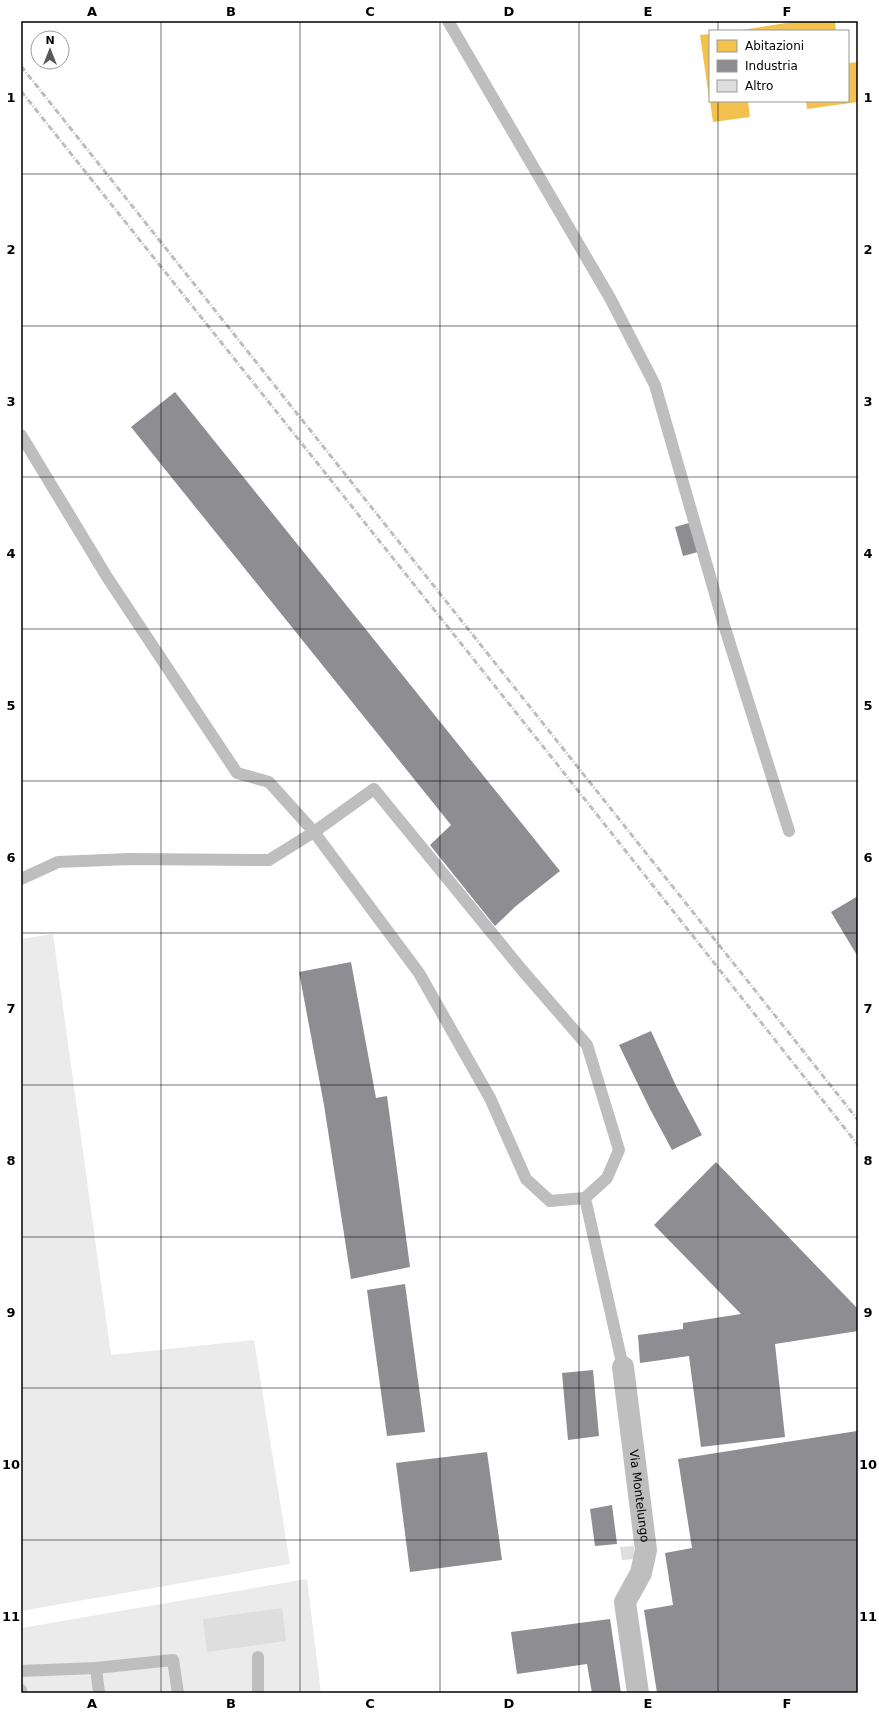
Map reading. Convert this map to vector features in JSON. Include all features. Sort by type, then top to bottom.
[{"type":"street","name":"Via Montelungo","points":[[623,1367],[646,1550],[641,1573],[625,1602],[638,1693]]},
{"type":"lane","points":[[448,21],[610,298],[655,386],[724,625],[789,831]]},
{"type":"lane","points":[[21,435],[107,576],[237,773],[269,782],[314,832],[419,973],[490,1098],[526,1179],[550,1201],[586,1198],[607,1178],[619,1150],[587,1045],[522,970],[374,789],[314,832],[269,860],[129,859],[58,862],[21,879]]},
{"type":"lane","points":[[586,1198],[623,1367]]},
{"type":"lane","points":[[258,1657],[258,1693]]},
{"type":"lane","points":[[21,1671],[96,1668],[173,1660],[178,1693]]},
{"type":"lane","points":[[96,1668],[99,1693]]},
{"type":"shaded area","points":[[53,934],[111,1355],[254,1340],[290,1564],[21,1611],[21,939]]},
{"type":"shaded area","points":[[307,1579],[321,1693],[21,1693],[21,1628]]},
{"type":"building: Abitazioni","points":[[799,21],[835,21],[836,30],[742,30]]},
{"type":"building: Abitazioni","points":[[709,34],[709,98],[700,35]]},
{"type":"building: Abitazioni","points":[[858,62],[858,102],[807,109],[806,102],[849,102],[849,63]]},
{"type":"building: Abitazioni","points":[[710,102],[748,102],[750,117],[713,122]]},
{"type":"building: Industria","points":[[175,392],[560,871],[516,906],[495,926],[430,845],[451,825],[131,427]]},
{"type":"building: Industria","points":[[689,523],[698,552],[683,556],[675,527]]},
{"type":"building: Industria","points":[[858,896],[858,957],[831,912]]},
{"type":"building: Industria","points":[[351,962],[376,1098],[387,1096],[410,1267],[351,1279],[324,1105],[299,972]]},
{"type":"building: Industria","points":[[651,1031],[676,1086],[702,1135],[672,1150],[619,1045]]},
{"type":"building: Industria","points":[[716,1162],[858,1309],[858,1331],[775,1344],[785,1437],[701,1447],[689,1356],[640,1363],[638,1335],[683,1329],[683,1323],[741,1314],[654,1225]]},
{"type":"building: Industria","points":[[405,1284],[425,1432],[387,1436],[367,1290]]},
{"type":"building: Industria","points":[[593,1370],[599,1436],[568,1440],[562,1373]]},
{"type":"building: Industria","points":[[857,1431],[858,1693],[657,1693],[644,1610],[673,1605],[665,1553],[692,1548],[678,1459]]},
{"type":"building: Industria","points":[[487,1452],[502,1560],[410,1572],[396,1463]]},
{"type":"building: Industria","points":[[612,1505],[617,1544],[595,1546],[590,1509]]},
{"type":"building: Industria","points":[[610,1619],[621,1693],[592,1693],[587,1664],[517,1674],[511,1632]]},
{"type":"building: Altro","points":[[634,1546],[635,1559],[622,1560],[620,1547]]},
{"type":"building: Altro","points":[[282,1608],[286,1641],[207,1652],[203,1619]]},
{"type":"railway","points":[[21,66],[858,1120]]},
{"type":"railway","points":[[21,91],[858,1145]]}]
